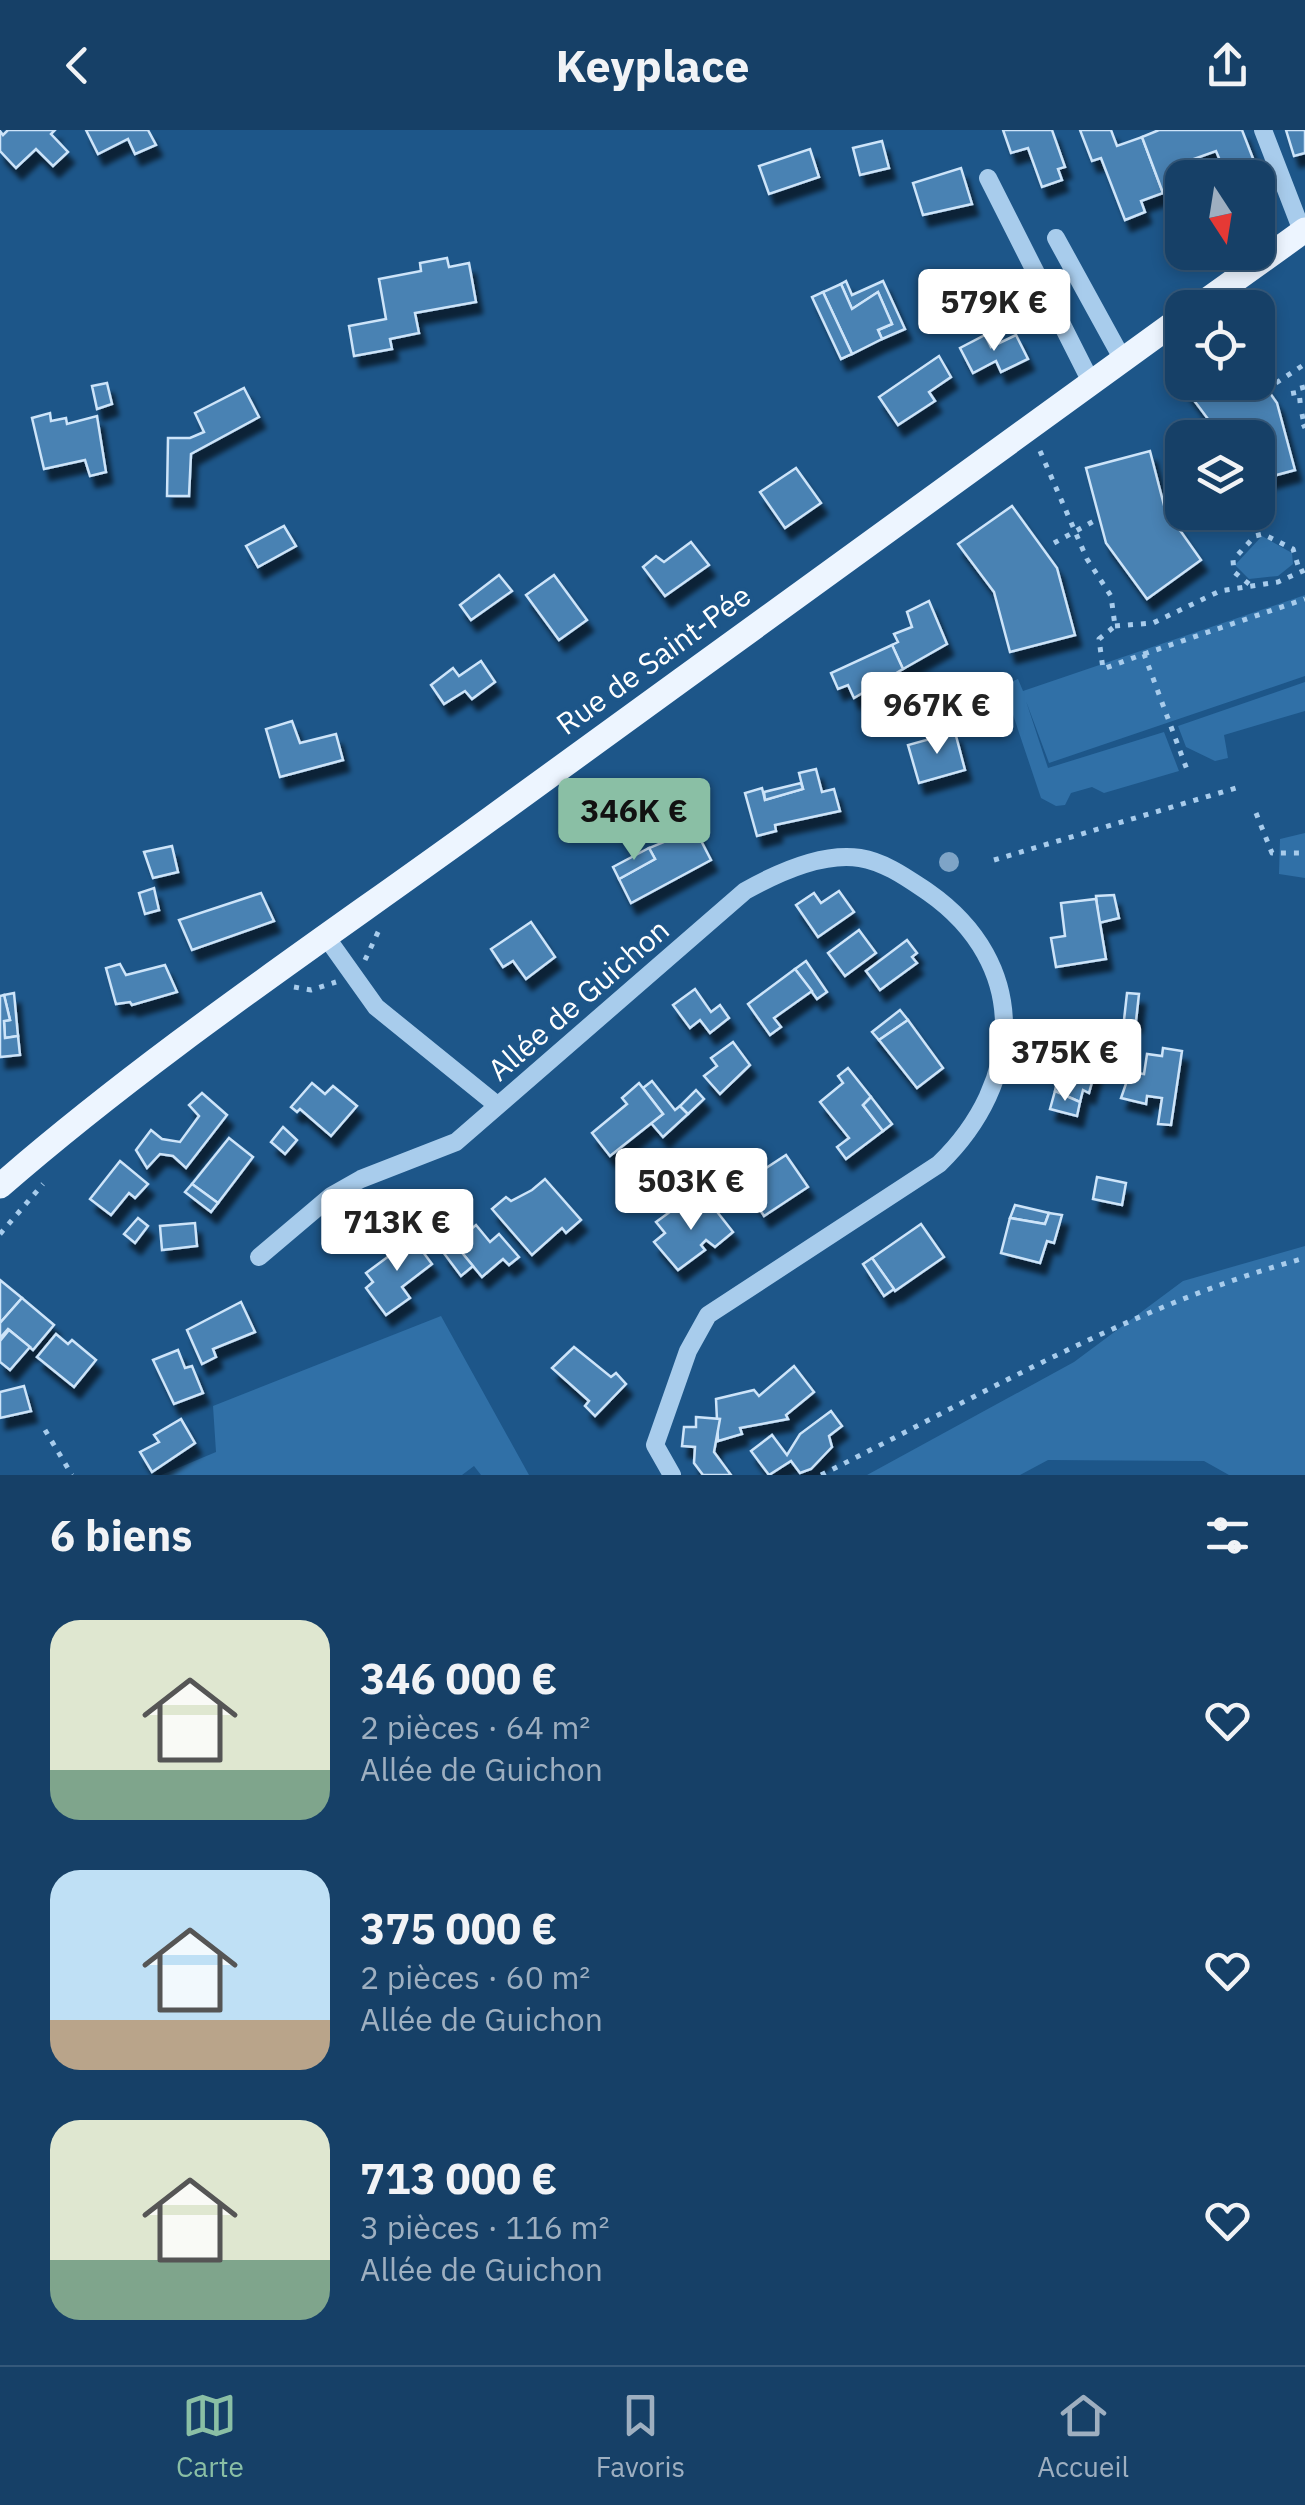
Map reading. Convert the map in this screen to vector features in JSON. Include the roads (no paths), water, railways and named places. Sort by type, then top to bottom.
[{"type":"main road","points":[[1221,290],[1303,231]]},
{"type":"main road","name":"Rue de Saint-Pée","points":[[0,1186],[67,1128],[324,934],[487,822],[1165,329]]},
{"type":"street","points":[[1263,130],[1303,231]]},
{"type":"street","points":[[988,178],[1092,382]]},
{"type":"street","points":[[1056,238],[1123,360]]},
{"type":"street","name":"Allée de Guichon","points":[[258,1257],[331,1196],[361,1179],[456,1142],[745,890],[774,874],[856,857],[881,863],[950,909],[976,936],[994,972],[1004,1012],[1003,1051],[995,1088],[970,1134],[939,1164],[708,1315],[688,1351],[655,1445],[672,1475]]},
{"type":"street","name":"Allée de Guichon","points":[[324,934],[376,1007],[497,1106]]}]
